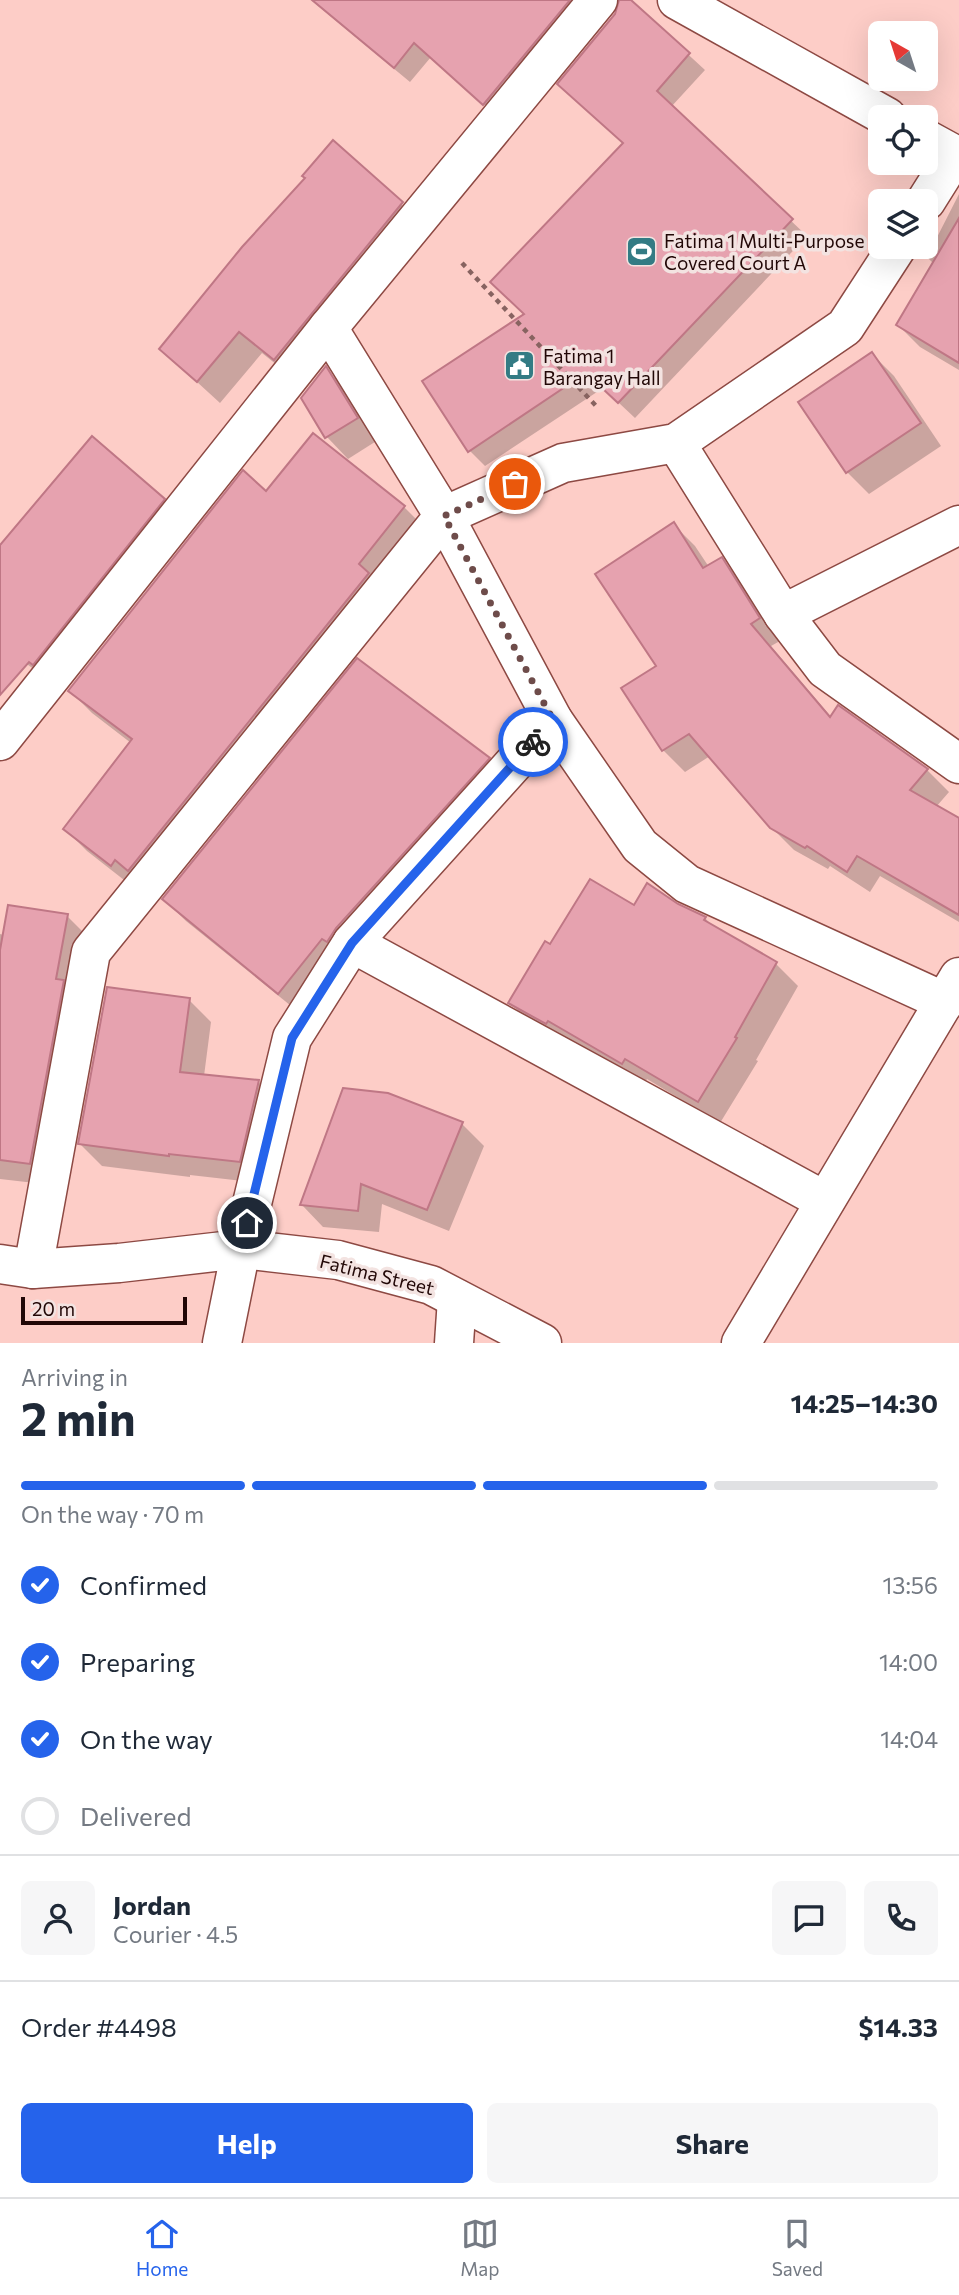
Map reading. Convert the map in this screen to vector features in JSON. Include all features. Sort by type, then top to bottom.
[{"type":"street","points":[[0,741],[328,328],[598,0]]},
{"type":"street","points":[[677,0],[868,106]]},
{"type":"street","points":[[931,189],[947,150]]},
{"type":"street","points":[[16,1267],[90,953],[444,516],[563,463],[676,443],[845,327],[889,259]]},
{"type":"street","points":[[328,328],[444,516],[553,720],[640,846],[687,884],[952,990],[741,1343]]},
{"type":"street","points":[[676,443],[783,614],[825,669],[959,764]]},
{"type":"street","points":[[783,614],[959,525]]},
{"type":"street","points":[[222,1343],[241,1249],[292,1038],[352,943],[553,720]]},
{"type":"street","points":[[352,943],[825,1201]]},
{"type":"street","name":"Fatima Street","points":[[16,1267],[119,1263],[241,1249],[338,1260],[432,1285],[542,1343]]},
{"type":"street","points":[[454,1343],[457,1299]]},
{"type":"path","points":[[462,263],[597,405],[617,454]]},
{"type":"building","points":[[312,0],[570,0],[483,105],[414,43],[394,68]]},
{"type":"building","name":"Fatima 1 Multi-Purpose Covered Court A","points":[[619,0],[631,0],[690,53],[657,91],[793,219],[618,403],[586,373],[468,452],[422,381],[524,314],[490,282],[623,143],[557,84],[615,14]]},
{"type":"building","points":[[333,140],[403,202],[274,360],[239,332],[197,382],[159,349],[242,247],[305,178],[302,176]]},
{"type":"building","points":[[959,218],[959,363],[896,325],[935,259],[938,259],[938,254]]},
{"type":"building","points":[[872,352],[921,423],[846,473],[798,402]]},
{"type":"building","points":[[326,366],[358,418],[325,438],[301,398]]},
{"type":"building","points":[[313,433],[405,506],[359,564],[369,573],[128,871],[115,860],[111,866],[63,829],[132,739],[68,691],[243,470],[266,491]]},
{"type":"building","points":[[92,436],[165,499],[33,665],[29,662],[0,695],[0,545]]},
{"type":"building","points":[[674,522],[703,568],[722,557],[760,618],[751,624],[830,717],[838,705],[928,769],[910,790],[959,818],[959,915],[857,856],[847,872],[807,846],[805,848],[770,828],[689,734],[662,751],[621,688],[656,666],[595,574]]},
{"type":"building","points":[[357,658],[490,758],[336,928],[327,942],[322,939],[278,994],[162,899]]},
{"type":"building","points":[[590,879],[634,905],[647,883],[777,962],[735,1037],[737,1038],[698,1102],[625,1059],[622,1064],[548,1021],[546,1024],[508,1003],[545,941],[550,944]]},
{"type":"building","points":[[8,905],[68,914],[56,979],[64,980],[30,1164],[0,1160],[0,950]]},
{"type":"building","points":[[107,987],[190,998],[180,1072],[259,1080],[240,1162],[78,1144]]},
{"type":"building","points":[[343,1088],[388,1093],[463,1122],[427,1210],[361,1184],[358,1211],[300,1205]]},
{"type":"way so far","points":[[515,484],[444,516],[553,720],[533,742]]},
{"type":"place","name":"Fatima 1 Multi-Purpose Covered Court A","points":[[641,251]]},
{"type":"place","name":"Fatima 1 Barangay Hall","points":[[520,366]]},
{"type":"route","points":[[247,1223],[292,1038],[352,943],[533,742]]}]
